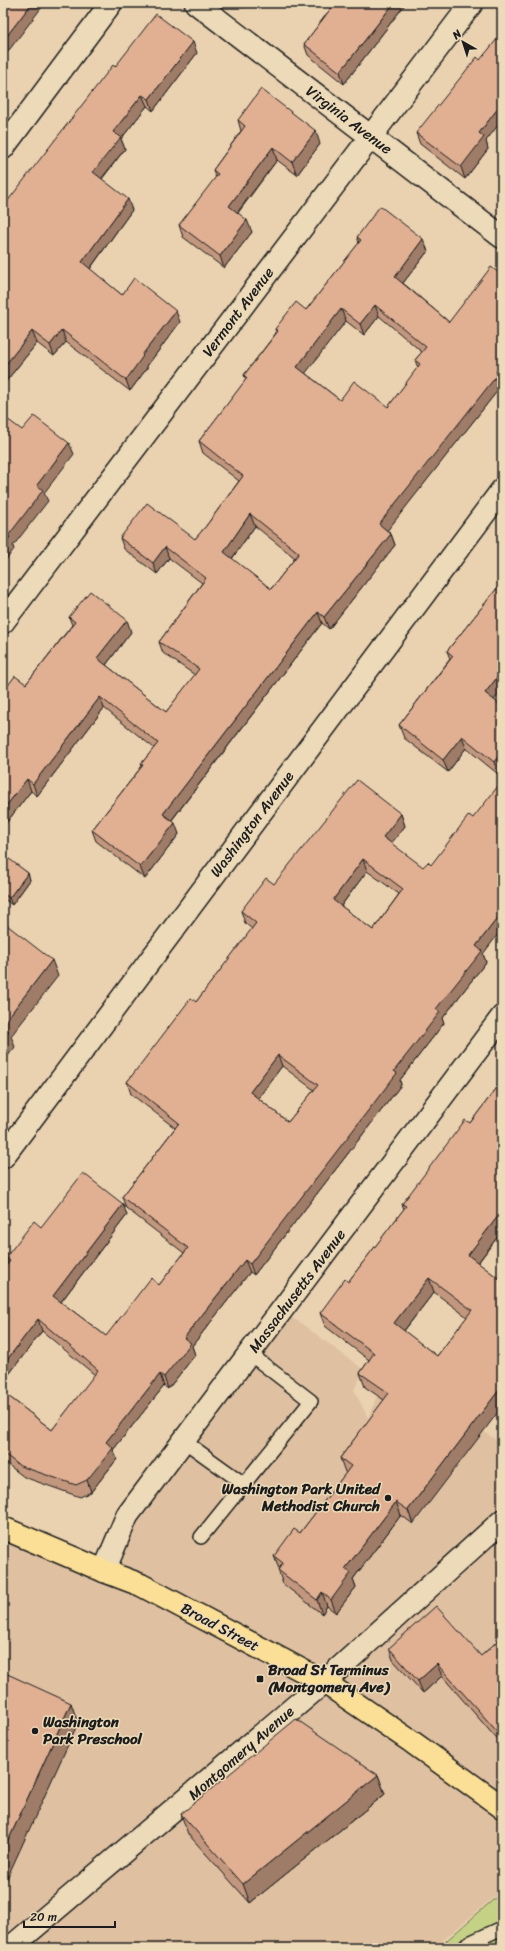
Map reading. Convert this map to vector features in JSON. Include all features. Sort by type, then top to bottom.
[{"type":"main road","name":"Broad Street","points":[[3,1528],[141,1585],[324,1682],[412,1742],[502,1807]]},
{"type":"street","points":[[3,148],[111,3]]},
{"type":"street","name":"Virginia Avenue","points":[[196,3],[502,237]]},
{"type":"street","name":"Vermont Avenue","points":[[3,622],[472,3]]},
{"type":"street","name":"Washington Avenue","points":[[3,1157],[502,490]]},
{"type":"street","name":"Massachusetts Avenue","points":[[104,1571],[127,1516],[502,1017]]},
{"type":"street","points":[[475,1546],[502,1509]]},
{"type":"street","name":"Montgomery Avenue","points":[[10,1948],[324,1682],[502,1521]]},
{"type":"lane","points":[[201,1537],[311,1401],[250,1354]]},
{"type":"lane","points":[[184,1441],[244,1484]]},
{"type":"lane","points":[[464,1948],[469,1943],[502,1928]]},
{"type":"shaded area","points":[[290,1317],[301,1323],[364,1370],[354,1390],[368,1418],[380,1388],[405,1376],[502,1444],[502,1890],[434,1948],[3,1948],[3,1532],[100,1567],[112,1558]]},
{"type":"green space","points":[[502,1892],[502,1948],[438,1948]]},
{"type":"building","points":[[3,3],[32,3],[3,41]]},
{"type":"building","points":[[335,3],[394,3],[340,72],[304,44]]},
{"type":"building","points":[[156,14],[193,42],[149,99],[142,95],[113,132],[121,137],[93,172],[128,199],[82,262],[122,295],[134,278],[176,311],[142,355],[143,356],[126,380],[62,330],[50,345],[32,331],[3,368],[3,207],[113,65],[115,67]]},
{"type":"building","points":[[502,33],[502,103],[479,133],[484,137],[461,167],[416,133],[477,57],[480,60]]},
{"type":"building","points":[[261,89],[316,131],[292,162],[273,147],[229,206],[247,220],[220,256],[179,225],[218,174],[213,170],[245,126],[238,120]]},
{"type":"building","points":[[380,206],[423,239],[395,277],[449,322],[491,267],[502,275],[502,364],[496,372],[498,374],[379,524],[391,534],[324,617],[318,612],[163,814],[175,823],[140,867],[92,830],[143,765],[141,764],[158,743],[100,697],[33,784],[27,779],[3,810],[3,692],[15,676],[26,684],[75,622],[69,617],[90,591],[127,620],[97,658],[166,712],[199,669],[159,642],[206,578],[165,547],[153,563],[120,538],[147,503],[195,539],[206,526],[243,476],[199,441],[247,378],[244,375],[278,331],[275,329],[296,302],[306,310],[361,240],[357,237]],"holes":[[[375,305],[426,347],[415,360],[420,364],[388,407],[354,381],[340,400],[297,367],[341,309],[360,324]],[[250,514],[299,553],[271,589],[224,552]]]},
{"type":"building","points":[[3,416],[22,430],[34,416],[69,443],[37,485],[43,490],[8,536],[10,537],[3,546]]},
{"type":"building","points":[[502,582],[502,671],[485,693],[502,706],[502,751],[494,762],[462,736],[443,760],[399,725],[453,656],[447,651]]},
{"type":"building","points":[[357,780],[401,814],[383,837],[423,867],[428,862],[431,865],[469,815],[473,818],[502,781],[502,912],[476,946],[482,951],[436,1009],[440,1012],[394,1071],[397,1073],[250,1264],[245,1260],[184,1338],[191,1343],[164,1377],[160,1374],[106,1442],[113,1448],[87,1480],[76,1485],[20,1466],[3,1453],[3,1392],[52,1430],[98,1370],[38,1319],[3,1365],[3,1270],[10,1261],[6,1257],[34,1221],[41,1227],[83,1173],[123,1204],[53,1296],[106,1336],[151,1278],[159,1285],[188,1248],[122,1197],[179,1123],[127,1082],[191,998],[196,1002],[256,923],[241,911],[266,878],[274,884]],"holes":[[[363,859],[403,889],[373,930],[333,900]],[[278,1055],[318,1085],[288,1122],[250,1092]]]},
{"type":"building","points":[[4,855],[28,873],[9,898],[3,893]]},
{"type":"building","points":[[3,922],[52,960],[3,1024]]},
{"type":"building","points":[[3,1026],[9,1031],[3,1039]]},
{"type":"building","points":[[502,1081],[502,1211],[468,1255],[502,1281],[502,1386],[408,1510],[396,1502],[345,1569],[351,1573],[331,1600],[322,1592],[317,1600],[278,1570],[283,1563],[274,1556],[294,1529],[300,1533],[351,1466],[340,1458],[389,1393],[360,1373],[374,1353],[320,1313],[345,1279],[348,1282],[406,1206],[402,1204],[465,1120],[470,1123]],"holes":[[[429,1278],[472,1310],[437,1356],[394,1323]]]},
{"type":"building","points":[[436,1606],[481,1656],[502,1637],[502,1737],[437,1664],[418,1681],[389,1648]]},
{"type":"building","points":[[3,1672],[71,1703],[3,1852]]},
{"type":"building","points":[[296,1719],[378,1775],[243,1884],[181,1814]]},
{"type":"place","name":"Washington Park United Methodist Church","points":[[388,1498]]},
{"type":"place","name":"Broad St Terminus (Montgomery Ave)","points":[[260,1679]]},
{"type":"place","name":"Washington Park Preschool","points":[[35,1731]]}]
